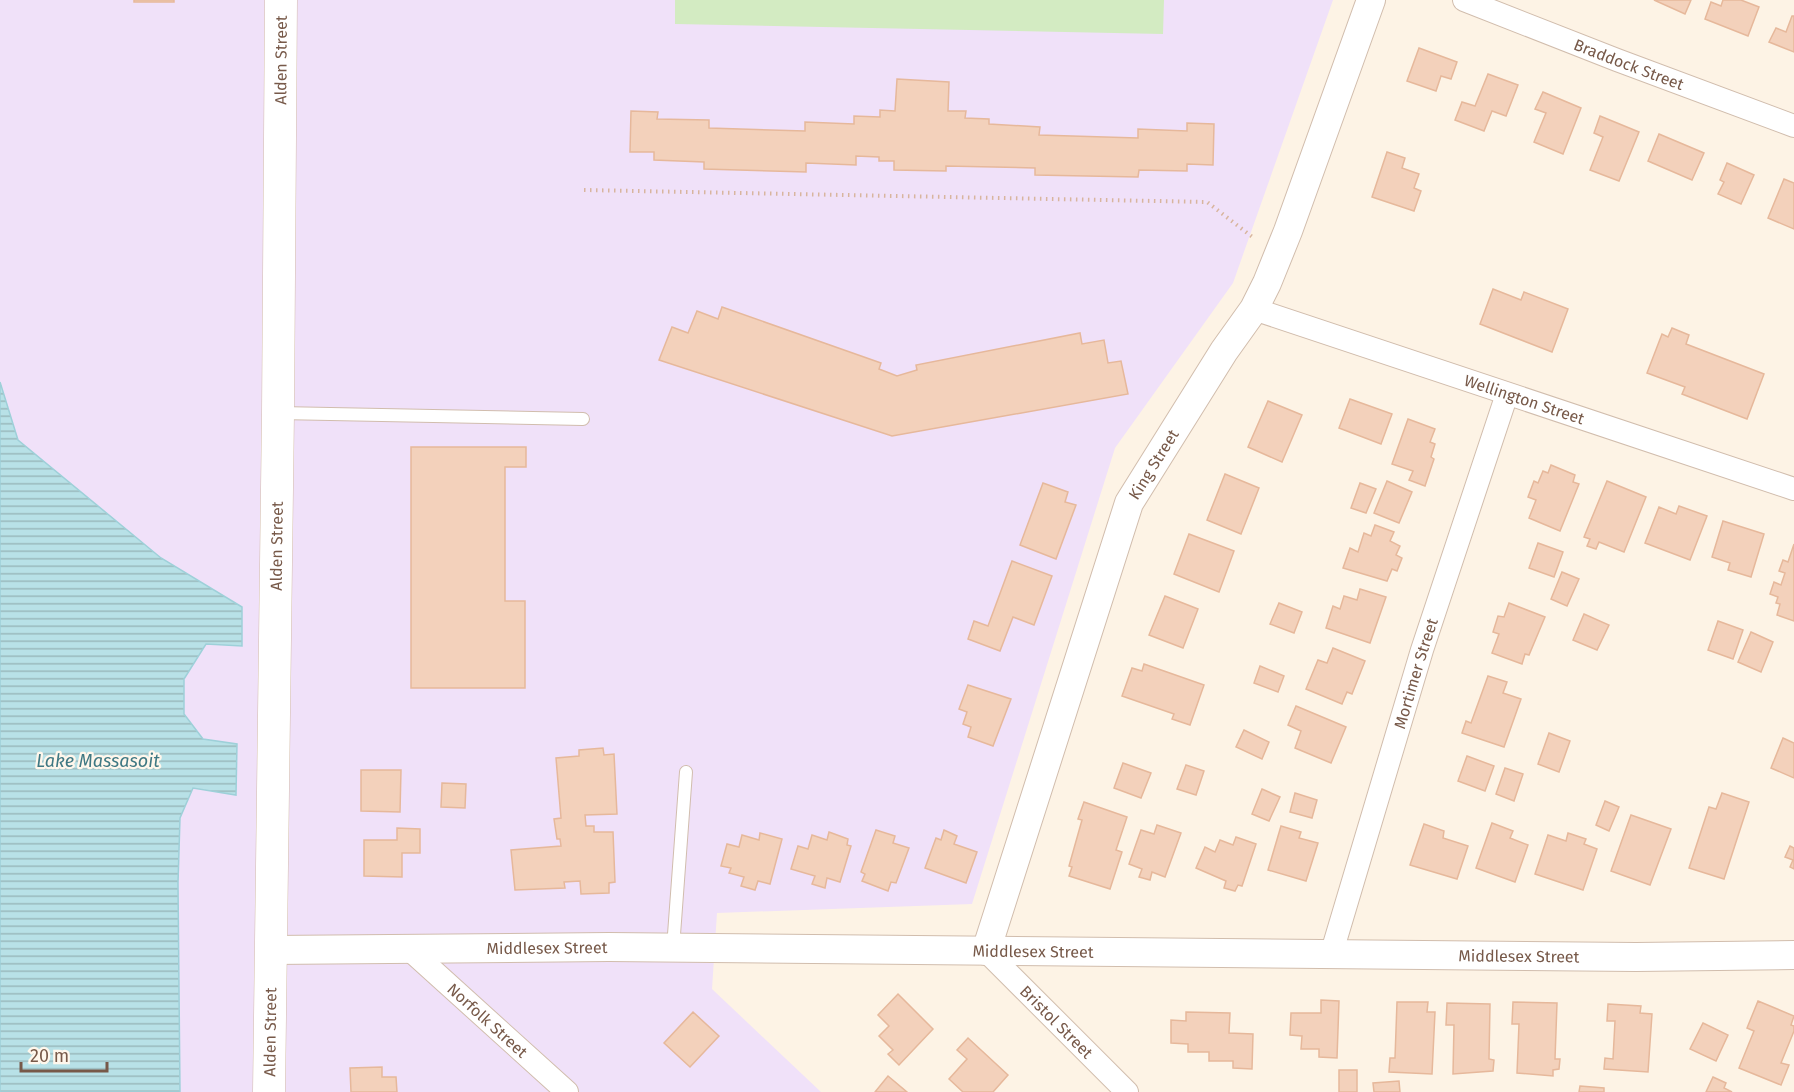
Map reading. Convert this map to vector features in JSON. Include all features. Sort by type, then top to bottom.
[{"type":"main road","name":"Alden Street","points":[[268,1092],[278,413],[281,0]]},
{"type":"street","name":"King Street","points":[[986,951],[1129,503],[1224,351],[1254,309],[1277,257],[1371,0]]},
{"type":"street","name":"Braddock Street","points":[[1464,0],[1794,126]]},
{"type":"street","name":"Wellington Street","points":[[1254,309],[1794,489]]},
{"type":"street","name":"Mortimer Street","points":[[1331,955],[1422,650],[1507,394]]},
{"type":"street","name":"Middlesex Street","points":[[271,950],[673,948],[1625,957],[1794,955]]},
{"type":"street","name":"Norfolk Street","points":[[409,949],[567,1092]]},
{"type":"street","name":"Bristol Street","points":[[986,951],[1127,1092]]},
{"type":"lane","points":[[278,413],[584,419]]},
{"type":"lane","points":[[673,948],[686,772]]},
{"type":"path","points":[[584,190],[1207,202],[1277,257]]},
{"type":"shaded area","points":[[0,0],[1333,0],[1233,283],[1115,448],[972,904],[717,913],[712,989],[821,1092],[180,1092],[178,883],[180,818],[193,788],[236,795],[237,744],[203,739],[184,714],[184,679],[205,644],[242,607],[161,558],[18,440],[0,382]]},
{"type":"green space","points":[[675,0],[1164,0],[1163,34],[675,24]]},
{"type":"water","name":"Lake Massasoit","points":[[0,382],[18,440],[161,558],[242,607],[242,646],[206,644],[184,679],[184,714],[203,739],[237,744],[236,795],[193,788],[180,818],[178,883],[180,1092],[0,1092]]},
{"type":"building","points":[[134,0],[174,0],[174,2],[134,2]]},
{"type":"building","points":[[1654,0],[1691,0],[1685,14]]},
{"type":"building","points":[[1723,0],[1741,0],[1759,7],[1748,36],[1705,19],[1711,2],[1721,6]]},
{"type":"building","points":[[1794,16],[1794,52],[1769,42],[1776,28],[1786,32]]},
{"type":"building","points":[[1419,48],[1457,62],[1451,79],[1441,76],[1436,91],[1407,81]]},
{"type":"building","points":[[1488,74],[1518,85],[1506,116],[1492,111],[1484,131],[1455,120],[1462,102],[1475,106]]},
{"type":"building","points":[[897,79],[949,82],[948,111],[966,111],[965,118],[989,119],[989,124],[1040,127],[1039,135],[1138,138],[1138,129],[1187,131],[1187,123],[1214,124],[1213,165],[1187,164],[1187,171],[1139,170],[1138,177],[1035,175],[1035,168],[946,166],[946,171],[894,170],[894,161],[879,161],[879,157],[856,156],[856,165],[806,163],[806,172],[704,169],[704,162],[654,160],[654,152],[630,152],[631,111],[658,112],[657,119],[709,120],[709,128],[805,131],[805,122],[854,124],[854,116],[880,117],[880,110],[895,111]]},
{"type":"building","points":[[1543,92],[1581,108],[1563,154],[1534,142],[1546,113],[1535,109]]},
{"type":"building","points":[[1600,116],[1639,132],[1619,181],[1590,170],[1603,137],[1594,133]]},
{"type":"building","points":[[1659,134],[1704,153],[1692,180],[1648,161]]},
{"type":"building","points":[[1387,152],[1405,158],[1402,168],[1419,174],[1414,188],[1421,191],[1414,211],[1372,197]]},
{"type":"building","points":[[1727,163],[1754,175],[1741,204],[1718,194],[1724,182],[1720,180]]},
{"type":"building","points":[[1784,179],[1794,183],[1794,229],[1768,218]]},
{"type":"building","points":[[1493,289],[1521,300],[1524,292],[1568,309],[1552,352],[1480,324]]},
{"type":"building","points":[[722,307],[881,363],[879,369],[897,376],[917,370],[916,365],[1080,333],[1082,344],[1104,340],[1108,363],[1121,361],[1128,394],[892,436],[659,360],[672,327],[688,333],[697,311],[718,319]]},
{"type":"building","points":[[1672,328],[1689,335],[1686,344],[1764,374],[1747,419],[1682,394],[1685,387],[1647,373],[1662,334],[1668,337]]},
{"type":"building","points":[[1350,399],[1392,414],[1381,444],[1339,428]]},
{"type":"building","points":[[1268,401],[1302,415],[1282,462],[1248,447]]},
{"type":"building","points":[[1408,419],[1435,429],[1430,442],[1435,444],[1431,457],[1434,459],[1425,486],[1409,480],[1413,471],[1392,464]]},
{"type":"building","points":[[411,447],[526,447],[526,467],[505,467],[505,601],[525,601],[525,688],[411,688]]},
{"type":"building","points":[[1551,465],[1575,475],[1573,482],[1579,484],[1560,531],[1529,518],[1536,500],[1528,497],[1534,481],[1538,483],[1543,471],[1548,473]]},
{"type":"building","points":[[1225,474],[1259,488],[1241,534],[1207,520]]},
{"type":"building","points":[[1387,481],[1412,492],[1399,523],[1374,513]]},
{"type":"building","points":[[1607,481],[1646,497],[1624,552],[1599,542],[1596,549],[1587,546],[1590,539],[1584,537]]},
{"type":"building","points":[[1043,483],[1068,492],[1065,502],[1076,505],[1056,559],[1020,545]]},
{"type":"building","points":[[1360,483],[1376,489],[1366,513],[1351,508]]},
{"type":"building","points":[[1679,506],[1707,516],[1690,560],[1645,543],[1659,507],[1676,514]]},
{"type":"building","points":[[1723,521],[1764,534],[1751,577],[1728,570],[1730,563],[1712,557]]},
{"type":"building","points":[[1375,525],[1394,532],[1390,541],[1400,546],[1396,555],[1402,558],[1397,571],[1392,569],[1387,581],[1343,568],[1350,548],[1358,552],[1364,533],[1371,536]]},
{"type":"building","points":[[1189,534],[1234,551],[1219,592],[1174,574]]},
{"type":"building","points":[[1538,543],[1563,552],[1554,577],[1529,568]]},
{"type":"building","points":[[1794,544],[1794,621],[1777,615],[1780,604],[1776,603],[1778,597],[1770,594],[1774,582],[1781,585],[1785,573],[1779,571],[1783,560],[1788,562]]},
{"type":"building","points":[[1012,561],[1052,576],[1034,625],[1013,617],[1000,651],[968,639],[974,621],[988,626]]},
{"type":"building","points":[[1562,572],[1579,579],[1567,606],[1551,599]]},
{"type":"building","points":[[1360,589],[1386,597],[1370,643],[1326,628],[1333,606],[1340,609],[1344,596],[1357,600]]},
{"type":"building","points":[[1165,596],[1198,609],[1183,648],[1149,635]]},
{"type":"building","points":[[1279,603],[1302,612],[1294,633],[1270,624]]},
{"type":"building","points":[[1509,603],[1545,617],[1529,655],[1525,654],[1522,664],[1492,653],[1499,634],[1493,632],[1498,616],[1504,617]]},
{"type":"building","points":[[1584,614],[1609,625],[1597,650],[1573,640]]},
{"type":"building","points":[[1718,621],[1743,630],[1733,659],[1708,650]]},
{"type":"building","points":[[1751,632],[1773,642],[1761,672],[1738,662]]},
{"type":"building","points":[[1333,648],[1365,661],[1352,694],[1347,692],[1342,704],[1306,689],[1318,660],[1327,663]]},
{"type":"building","points":[[1144,664],[1204,685],[1190,725],[1172,719],[1174,714],[1122,696],[1132,668],[1142,671]]},
{"type":"building","points":[[1260,666],[1284,676],[1278,692],[1254,683]]},
{"type":"building","points":[[1488,676],[1507,682],[1503,693],[1521,699],[1504,747],[1462,733],[1466,721],[1471,723]]},
{"type":"building","points":[[968,685],[1011,699],[993,746],[968,737],[971,727],[963,724],[967,712],[959,709]]},
{"type":"building","points":[[1296,706],[1346,727],[1331,763],[1295,748],[1301,731],[1288,725]]},
{"type":"building","points":[[1244,730],[1269,742],[1262,759],[1236,747]]},
{"type":"building","points":[[1549,733],[1570,741],[1559,772],[1538,764]]},
{"type":"building","points":[[1783,738],[1794,743],[1794,778],[1771,768]]},
{"type":"building","points":[[603,748],[604,755],[614,754],[617,814],[585,815],[586,826],[594,826],[594,832],[613,832],[615,882],[609,883],[609,893],[581,894],[580,881],[564,882],[565,888],[515,890],[511,850],[561,846],[560,839],[557,839],[554,819],[561,818],[556,758],[579,756],[579,750]]},
{"type":"building","points":[[1467,756],[1494,766],[1485,791],[1458,781]]},
{"type":"building","points":[[1123,763],[1151,773],[1141,798],[1114,788]]},
{"type":"building","points":[[1186,765],[1204,771],[1196,795],[1177,789]]},
{"type":"building","points":[[1505,768],[1523,774],[1514,801],[1496,794]]},
{"type":"building","points":[[361,770],[401,770],[400,812],[361,811]]},
{"type":"building","points":[[442,783],[466,784],[465,808],[441,807]]},
{"type":"building","points":[[1262,789],[1280,797],[1269,821],[1252,814]]},
{"type":"building","points":[[1295,793],[1317,800],[1312,818],[1290,812]]},
{"type":"building","points":[[1722,793],[1749,802],[1724,879],[1689,868],[1709,807],[1716,809]]},
{"type":"building","points":[[1605,801],[1619,807],[1609,831],[1596,825]]},
{"type":"building","points":[[1084,802],[1127,817],[1116,850],[1122,852],[1110,889],[1069,876],[1072,867],[1069,866],[1082,820],[1078,819]]},
{"type":"building","points":[[1631,815],[1671,829],[1650,885],[1611,871]]},
{"type":"building","points":[[1492,823],[1513,831],[1510,838],[1528,845],[1515,882],[1476,868]]},
{"type":"building","points":[[1424,824],[1444,831],[1443,838],[1468,846],[1457,879],[1410,865]]},
{"type":"building","points":[[1157,825],[1181,833],[1165,877],[1152,872],[1150,880],[1139,877],[1142,869],[1129,864],[1141,830],[1154,834]]},
{"type":"building","points":[[1281,826],[1301,832],[1299,838],[1318,843],[1306,881],[1268,870]]},
{"type":"building","points":[[397,828],[420,829],[420,853],[402,853],[402,877],[364,876],[364,840],[397,840]]},
{"type":"building","points":[[876,830],[895,836],[893,843],[909,848],[896,883],[891,882],[888,891],[862,881],[865,874],[861,872]]},
{"type":"building","points":[[944,830],[957,836],[954,844],[977,852],[966,883],[925,868],[936,838],[941,840]]},
{"type":"building","points":[[829,832],[848,839],[847,845],[851,846],[840,882],[827,878],[825,888],[812,884],[815,876],[791,869],[798,846],[808,849],[812,835],[827,840]]},
{"type":"building","points":[[760,833],[782,839],[770,884],[758,881],[755,890],[741,886],[744,877],[729,873],[731,868],[721,866],[727,844],[739,847],[742,835],[759,840]]},
{"type":"building","points":[[1568,833],[1586,839],[1584,844],[1597,849],[1583,890],[1535,874],[1548,835],[1566,841]]},
{"type":"building","points":[[1236,837],[1256,844],[1242,886],[1238,885],[1235,891],[1224,888],[1226,881],[1196,868],[1205,847],[1215,852],[1220,840],[1233,845]]},
{"type":"building","points":[[1790,846],[1794,848],[1794,869],[1790,867],[1793,860],[1785,857]]},
{"type":"building","points":[[898,994],[933,1029],[899,1065],[888,1054],[893,1050],[879,1036],[889,1026],[878,1015]]},
{"type":"building","points":[[1321,1000],[1339,1001],[1337,1058],[1319,1057],[1319,1049],[1301,1049],[1302,1036],[1290,1035],[1291,1013],[1321,1013]]},
{"type":"building","points":[[1758,1001],[1794,1016],[1791,1025],[1794,1026],[1794,1031],[1781,1063],[1789,1065],[1781,1085],[1739,1068],[1754,1031],[1747,1028]]},
{"type":"building","points":[[1397,1002],[1428,1002],[1427,1012],[1435,1012],[1432,1074],[1389,1072],[1390,1058],[1395,1058]]},
{"type":"building","points":[[1513,1002],[1557,1003],[1555,1059],[1560,1059],[1559,1069],[1553,1070],[1553,1076],[1517,1073],[1519,1024],[1512,1024]]},
{"type":"building","points":[[1447,1003],[1490,1004],[1489,1059],[1494,1060],[1493,1071],[1453,1074],[1454,1025],[1446,1025]]},
{"type":"building","points":[[1608,1004],[1641,1006],[1640,1013],[1652,1014],[1648,1072],[1604,1069],[1605,1058],[1613,1059],[1615,1021],[1607,1021]]},
{"type":"building","points":[[693,1012],[719,1036],[690,1067],[664,1043]]},
{"type":"building","points":[[1186,1012],[1230,1013],[1229,1033],[1253,1034],[1252,1069],[1233,1068],[1233,1061],[1209,1061],[1209,1052],[1188,1052],[1188,1044],[1171,1043],[1171,1020],[1186,1021]]},
{"type":"building","points":[[1703,1023],[1728,1035],[1716,1061],[1690,1049]]},
{"type":"building","points":[[968,1038],[1008,1075],[993,1092],[963,1092],[949,1079],[967,1059],[957,1050]]},
{"type":"building","points":[[382,1067],[382,1077],[396,1077],[397,1092],[351,1092],[350,1068]]},
{"type":"building","points":[[1339,1070],[1357,1070],[1357,1092],[1339,1092]]},
{"type":"building","points":[[888,1076],[907,1092],[875,1092]]},
{"type":"building","points":[[1713,1077],[1726,1083],[1724,1088],[1732,1092],[1706,1092]]},
{"type":"building","points":[[1399,1081],[1400,1092],[1374,1092],[1373,1083]]},
{"type":"building","points":[[1580,1086],[1604,1088],[1604,1092],[1579,1092]]}]
